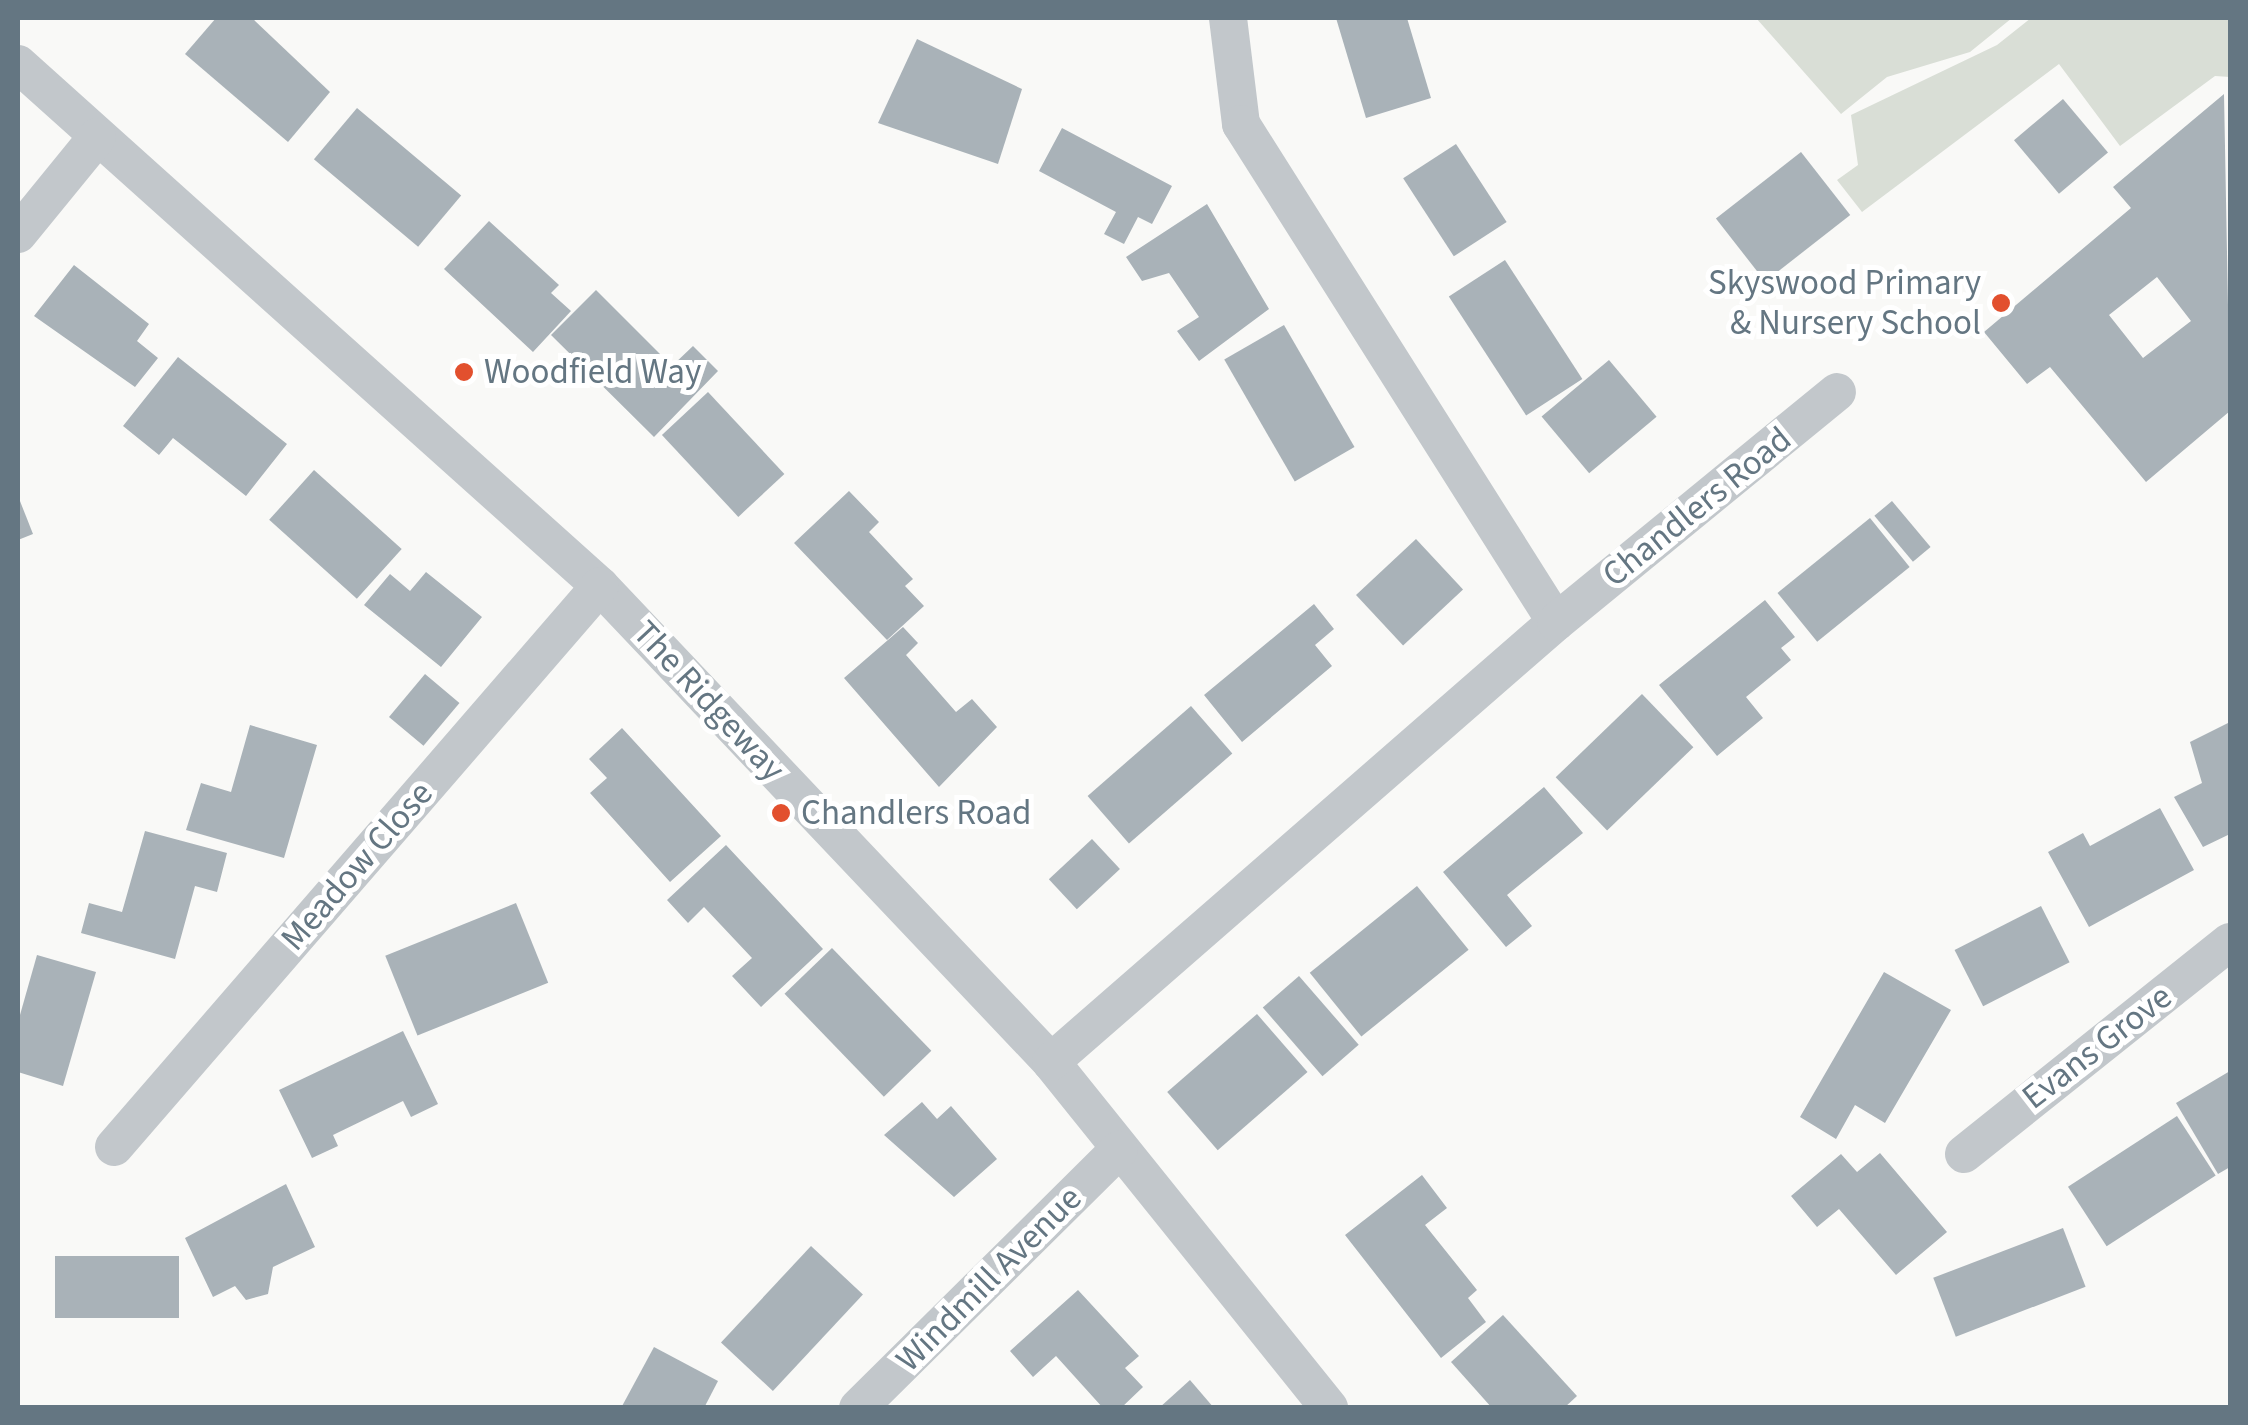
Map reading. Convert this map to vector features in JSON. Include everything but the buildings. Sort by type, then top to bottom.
[{"type":"street","points":[[1228,18],[1241,124],[1556,622]]},
{"type":"street","name":"The Ridgeway","points":[[18,64],[600,586],[1050,1062],[1329,1408]]},
{"type":"street","points":[[18,234],[98,137]]},
{"type":"street","name":"Chandlers Road","points":[[1050,1062],[1556,622],[1837,392]]},
{"type":"street","name":"Meadow Close","points":[[114,1147],[600,586]]},
{"type":"street","name":"Evans Grove","points":[[1964,1154],[2230,942]]},
{"type":"street","name":"Windmill Avenue","points":[[858,1408],[1120,1150]]},
{"type":"shaded area","points":[[1756,18],[2012,18],[1970,52],[1887,77],[1841,114]]},
{"type":"shaded area","points":[[2031,18],[2230,18],[2230,77],[2215,76],[2120,146],[2059,64],[1862,212],[1837,180],[1858,165],[1851,115],[1997,45]]},
{"type":"place","name":"Skyswood Primary & Nursery School","points":[[2001,303]]},
{"type":"place","name":"Woodfield Way","points":[[464,372]]},
{"type":"place","name":"Chandlers Road","points":[[781,813]]}]
